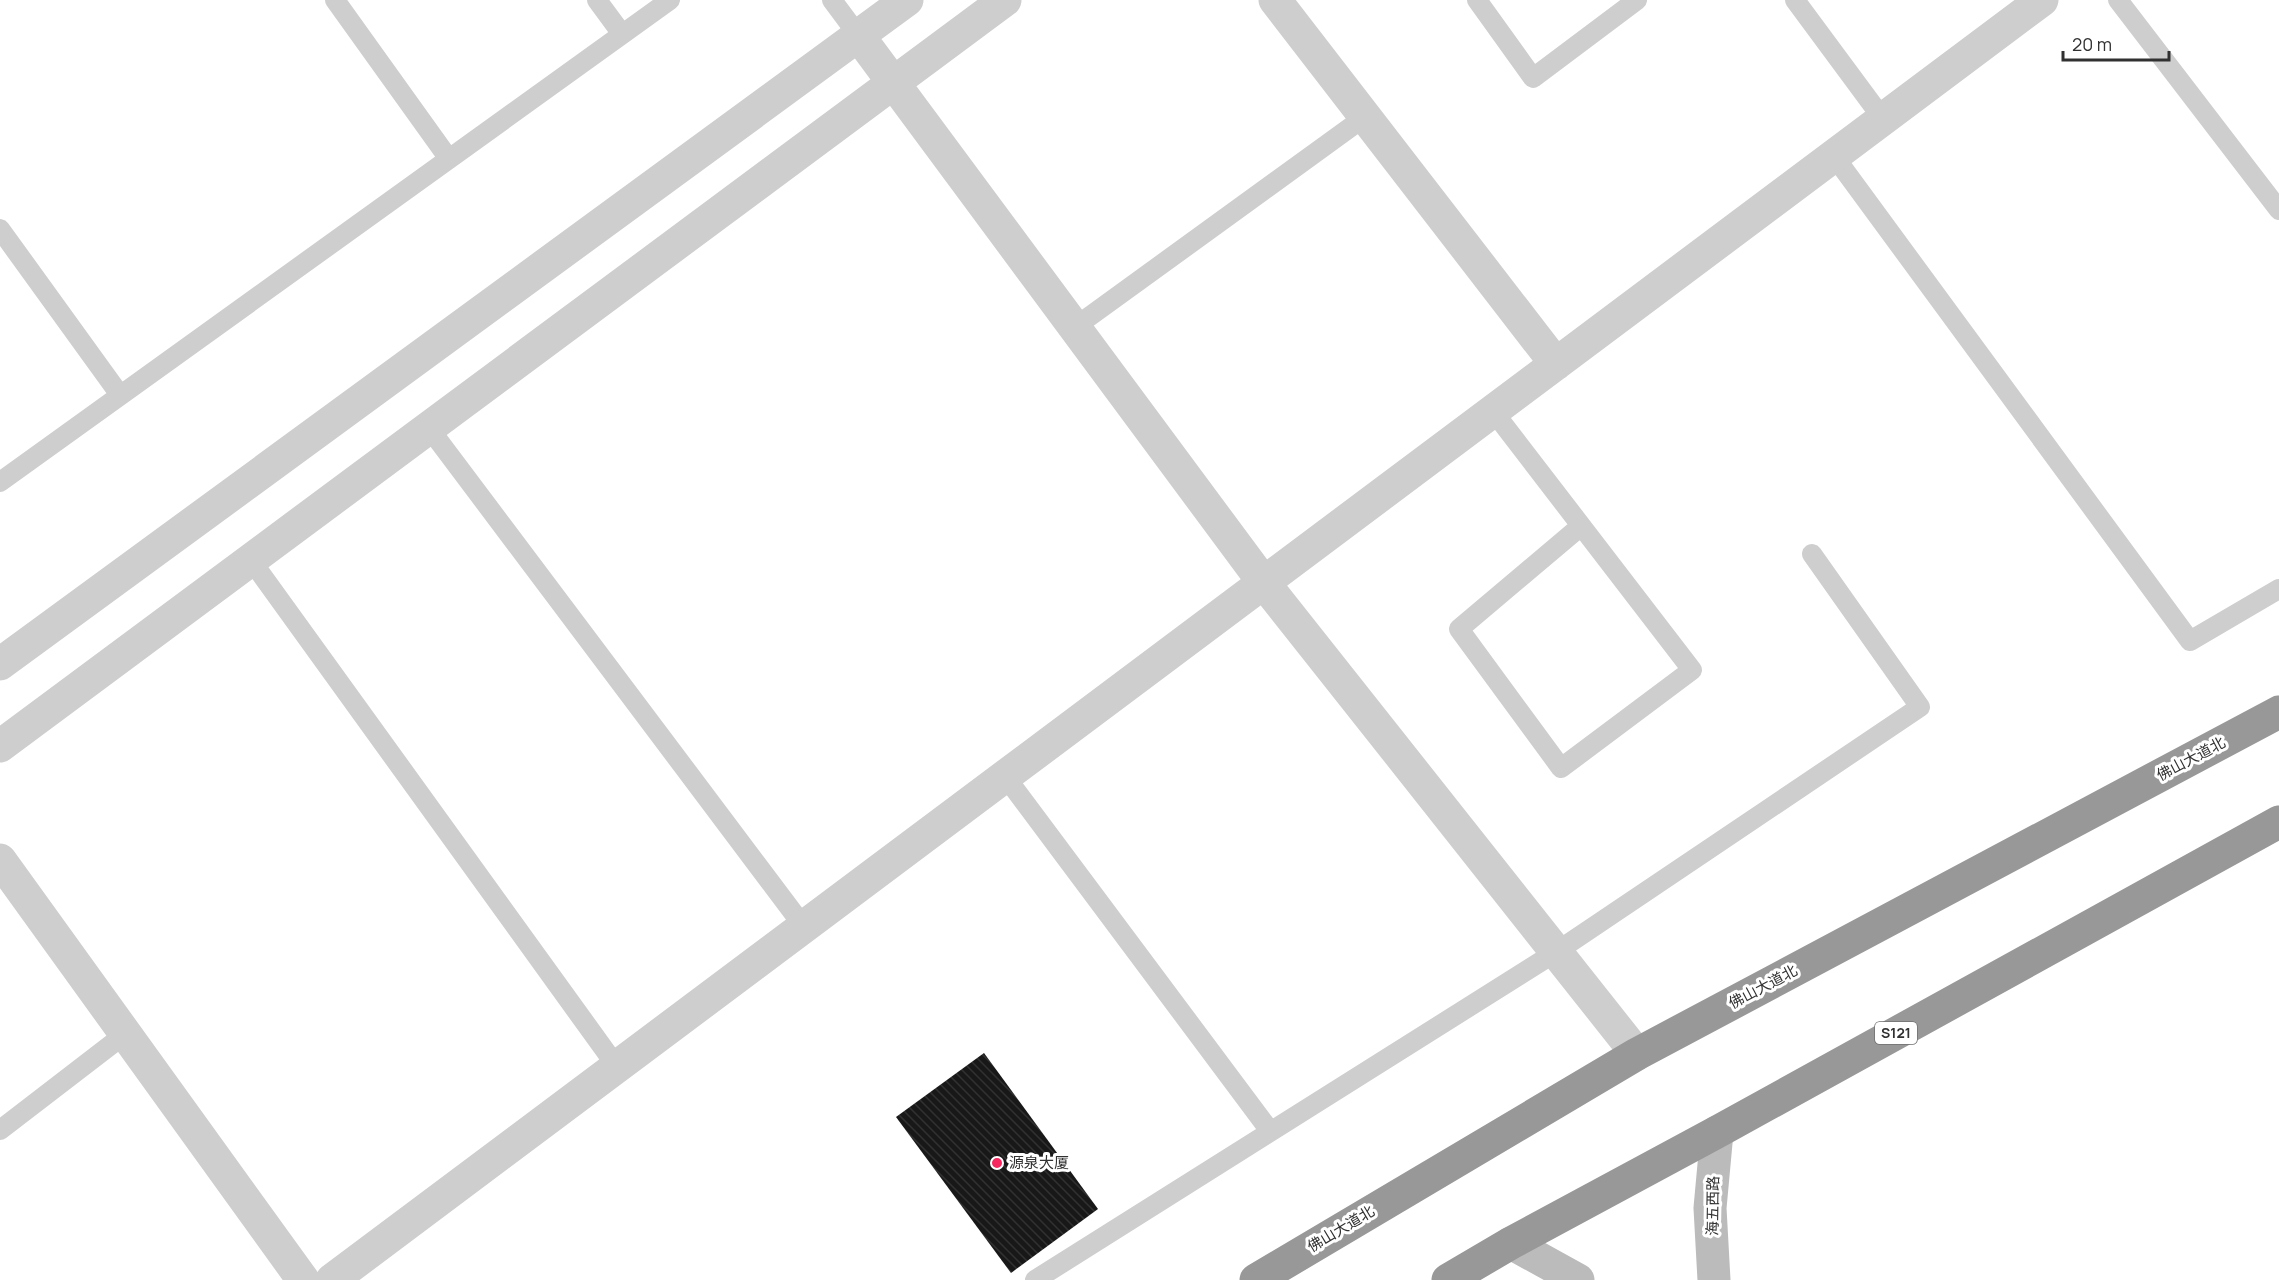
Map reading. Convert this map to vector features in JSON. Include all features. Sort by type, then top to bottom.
[{"type":"highway","name":"佛山大道北","points":[[1256,1280],[1637,1054],[2276,712]]},
{"type":"highway","name":"S121","points":[[1448,1280],[1511,1243],[2279,822]]},
{"type":"main road","name":"海五西路","points":[[1714,1280],[1710,1208],[1717,1132]]},
{"type":"main road","points":[[1511,1243],[1578,1280]]},
{"type":"street","points":[[0,663],[906,0]]},
{"type":"street","points":[[0,746],[1005,0]]},
{"type":"street","points":[[1275,0],[1556,364]]},
{"type":"street","points":[[333,1280],[2042,0]]},
{"type":"street","points":[[858,35],[1264,583],[1637,1054]]},
{"type":"street","points":[[0,860],[303,1280]]},
{"type":"lane","points":[[334,0],[449,159]]},
{"type":"lane","points":[[597,0],[622,34]]},
{"type":"lane","points":[[0,482],[670,0]]},
{"type":"lane","points":[[832,0],[858,35]]},
{"type":"lane","points":[[1477,0],[1533,78],[1637,0]]},
{"type":"lane","points":[[1795,0],[1883,118]]},
{"type":"lane","points":[[2118,0],[2279,210]]},
{"type":"lane","points":[[1075,327],[1366,116]]},
{"type":"lane","points":[[1834,156],[2190,641],[2279,589]]},
{"type":"lane","points":[[0,229],[120,395]]},
{"type":"lane","points":[[1493,411],[1692,670],[1561,768],[1459,629],[1581,526]]},
{"type":"lane","points":[[429,428],[804,927]]},
{"type":"lane","points":[[1035,1280],[1556,952],[1920,707],[1812,554]]},
{"type":"lane","points":[[250,560],[617,1067]]},
{"type":"lane","points":[[1005,776],[1270,1131]]},
{"type":"lane","points":[[0,1130],[125,1034]]},
{"type":"building","name":"源泉大厦","points":[[984,1053],[1098,1209],[1011,1273],[896,1117]]},
{"type":"place","name":"源泉大厦","points":[[997,1163]]}]
